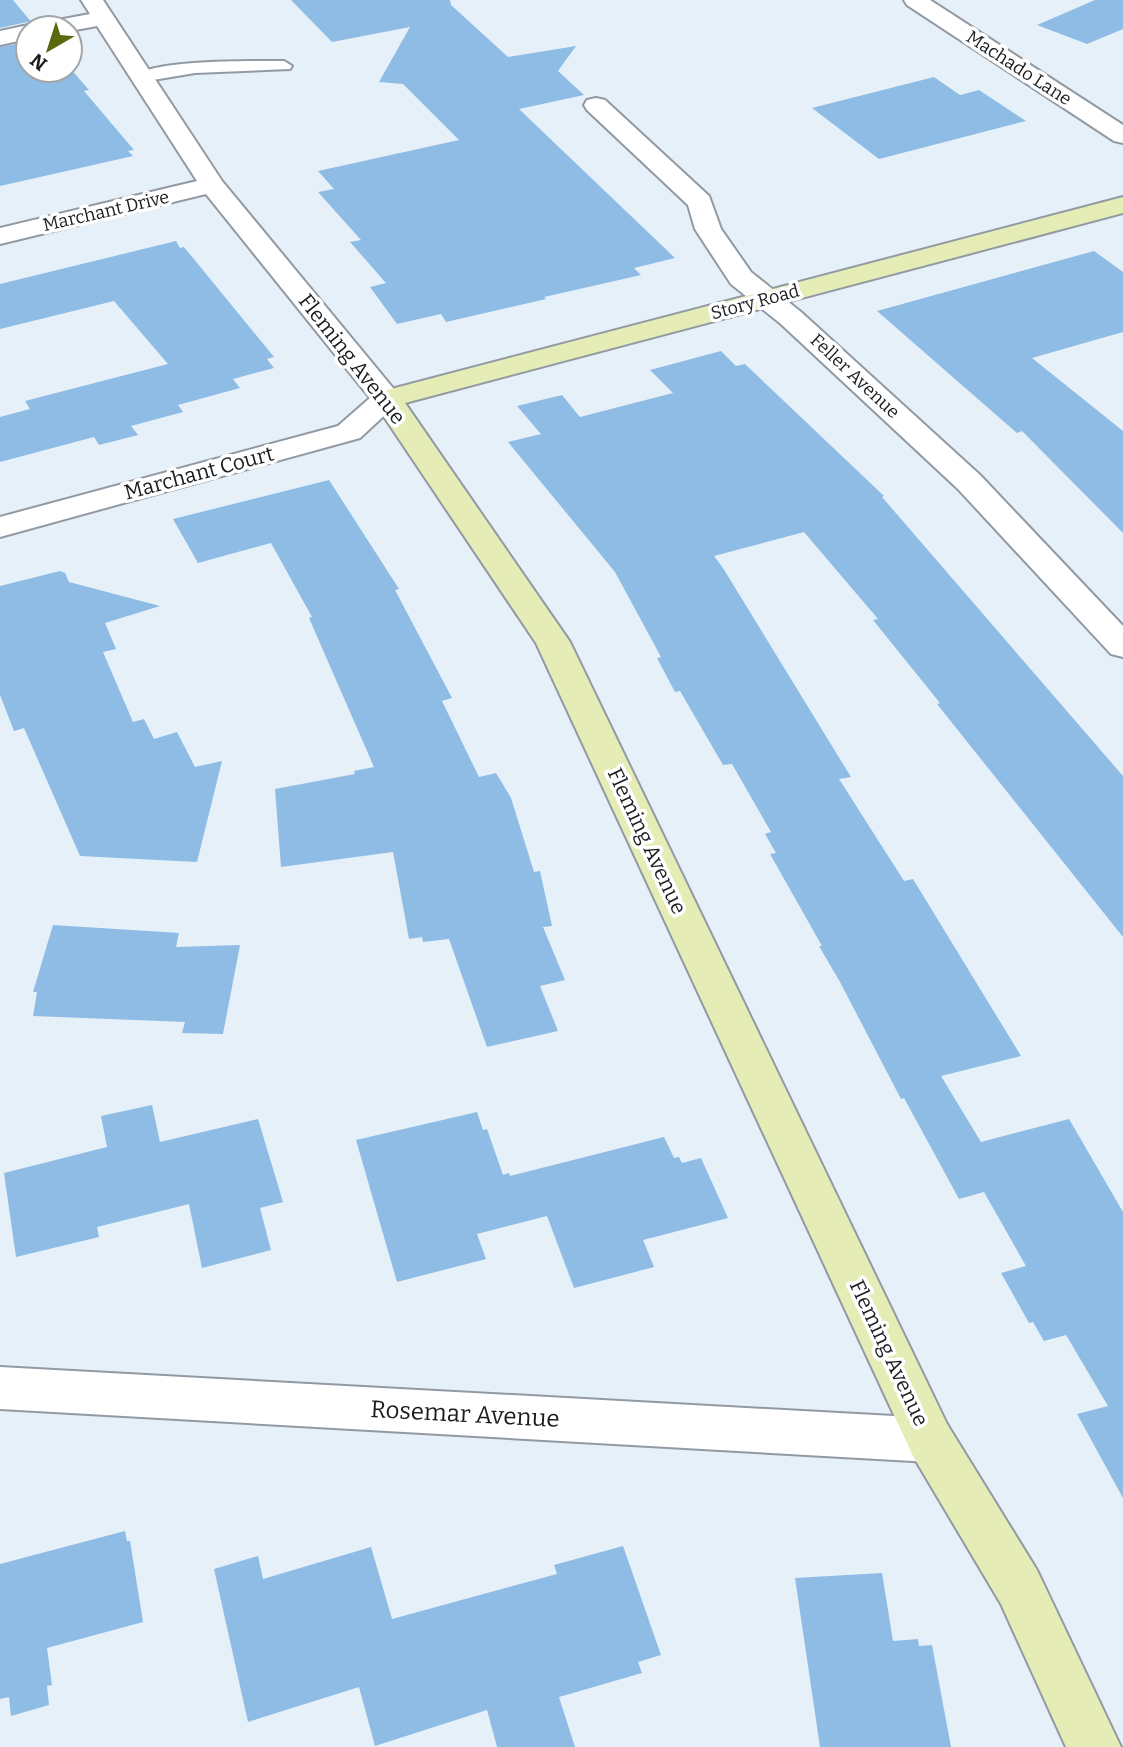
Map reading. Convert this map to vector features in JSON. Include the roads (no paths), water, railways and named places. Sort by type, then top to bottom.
[{"type":"street","name":"Machado Lane","points":[[923,1],[1123,136]]},
{"type":"street","name":"Fleming Avenue","points":[[97,9],[212,185],[387,399],[554,642],[930,1440],[1019,1587],[1094,1747]]},
{"type":"street","name":"Feller Avenue","points":[[596,105],[700,202],[708,229],[741,278],[768,299],[969,482],[1123,646]]},
{"type":"street","name":"Marchant Drive","points":[[0,236],[212,185]]},
{"type":"street","name":"Story Road","points":[[387,399],[1123,205]]},
{"type":"street","name":"Marchant Court","points":[[0,527],[348,432],[387,399]]},
{"type":"street","name":"Rosemar Avenue","points":[[0,1388],[930,1440]]},
{"type":"lane","points":[[141,77],[176,68],[206,65],[284,66]]}]
